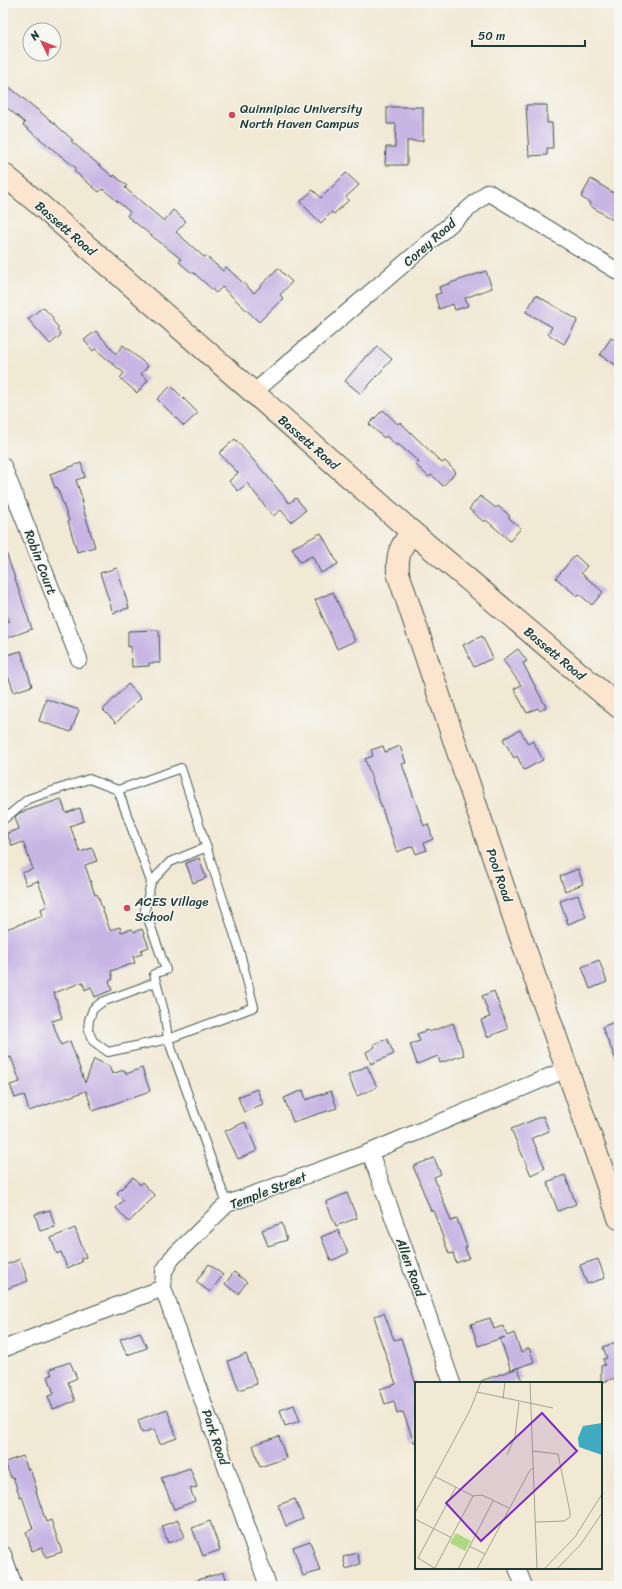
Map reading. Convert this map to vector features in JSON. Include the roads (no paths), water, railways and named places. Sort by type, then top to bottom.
[{"type":"street","name":"Bassett Road","points":[[3,174],[412,532],[619,707]]},
{"type":"street","name":"Corey Road","points":[[253,393],[488,192],[619,272]]},
{"type":"street","name":"Robin Court","points":[[3,466],[79,659]]},
{"type":"street","name":"Pool Road","points":[[412,532],[402,545],[397,558],[398,573],[566,1069],[619,1218]]},
{"type":"street","name":"Temple Street","points":[[163,1288],[164,1272],[172,1258],[227,1204],[370,1152],[566,1069]]},
{"type":"street","name":"Allen Road","points":[[370,1152],[452,1382]]},
{"type":"street","points":[[3,1348],[163,1288]]},
{"type":"street","name":"Park Road","points":[[163,1288],[268,1586]]},
{"type":"street","points":[[3,1554],[14,1586]]},
{"type":"street","points":[[517,1569],[524,1586]]},
{"type":"lane","points":[[3,820],[28,799],[89,779],[118,790],[181,768],[248,980],[254,1007],[168,1039],[108,1052],[93,1041],[88,1030],[89,1020],[93,1010],[102,1002],[156,982]]},
{"type":"lane","points":[[118,790],[151,882]]},
{"type":"lane","points":[[207,847],[170,862],[151,882],[145,910],[166,970],[154,974],[164,1011],[168,1039],[227,1204]]},
{"type":"place","name":"Quinnipiac University North Haven Campus","points":[[232,115]]},
{"type":"place","name":"ACES Village School","points":[[127,908]]}]
